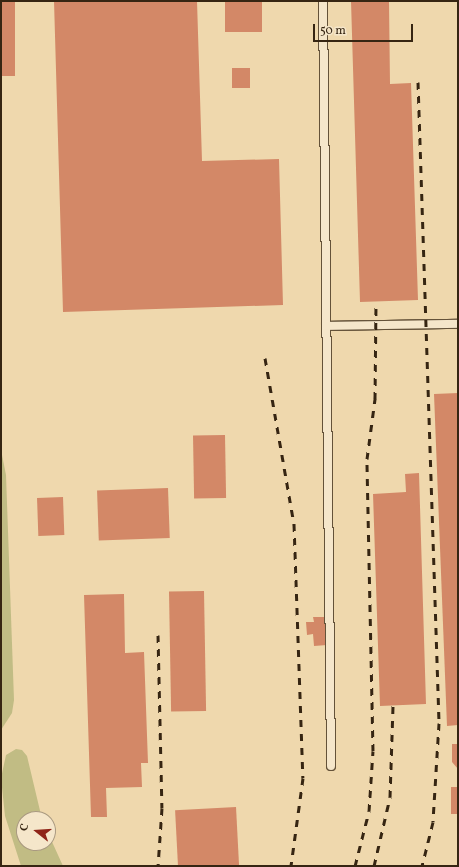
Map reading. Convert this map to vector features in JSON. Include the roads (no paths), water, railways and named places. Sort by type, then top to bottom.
[{"type":"lane","points":[[323,1],[331,766]]},
{"type":"lane","points":[[326,326],[458,324]]},
{"type":"railway","points":[[418,82],[439,723],[433,822],[422,866]]},
{"type":"railway","points":[[355,866],[369,811],[373,751],[367,459],[375,399],[376,302]]},
{"type":"railway","points":[[265,358],[294,524],[303,778],[291,866]]},
{"type":"railway","points":[[158,635],[162,808],[158,866]]},
{"type":"railway","points":[[374,866],[390,797],[393,705]]}]
